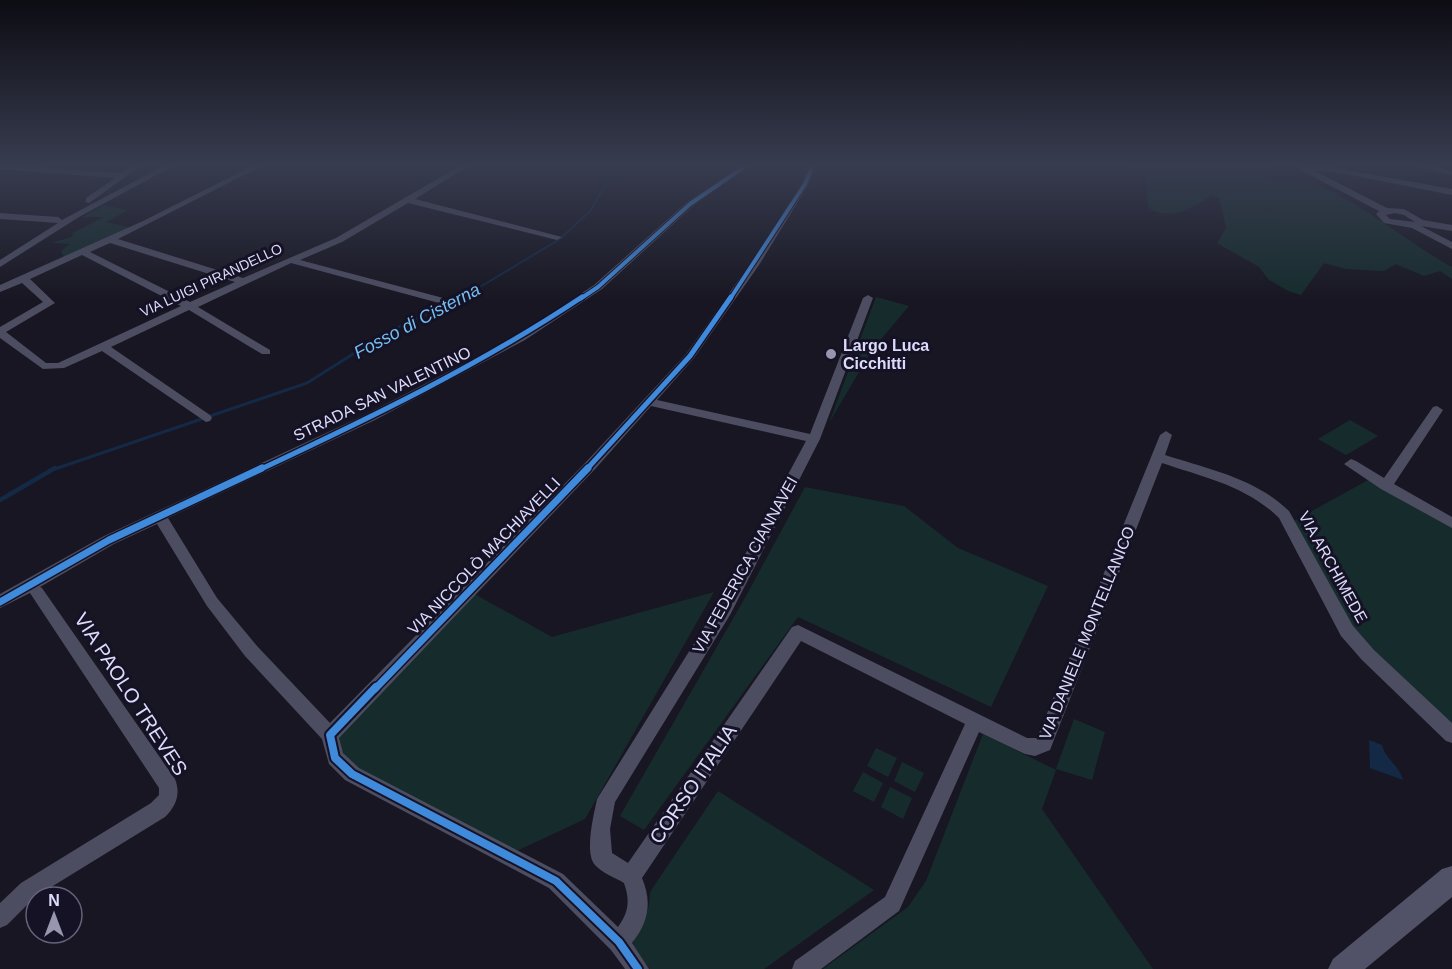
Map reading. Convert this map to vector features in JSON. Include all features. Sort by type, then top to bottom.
[{"type":"street","points":[[0,260],[5,253],[72,210]]},
{"type":"street","points":[[0,264],[85,210]]},
{"type":"street","points":[[0,290],[170,210]]},
{"type":"street","name":"VIA LUIGI PIRANDELLO","points":[[24,279],[50,303],[0,332],[48,367],[60,366],[290,260],[339,240],[390,210]]},
{"type":"street","points":[[449,210],[557,237]]},
{"type":"street","name":"STRADA SAN VALENTINO","points":[[0,602],[97,546],[390,407],[521,338],[590,293],[627,263],[683,210]]},
{"type":"street","name":"VIA NICCOLÒ MACHIAVELLI","points":[[330,735],[649,402],[690,356],[754,265],[787,210]]},
{"type":"street","points":[[1384,210],[1410,214],[1417,224],[1452,246]]},
{"type":"street","points":[[0,216],[58,220]]},
{"type":"street","points":[[1417,224],[1452,228]]},
{"type":"street","points":[[110,240],[246,282]]},
{"type":"street","points":[[82,252],[191,307],[266,352]]},
{"type":"street","points":[[290,260],[443,301]]},
{"type":"street","name":"VIA FEDERICA CIANNAVEI","points":[[631,876],[602,858],[600,829],[606,799],[724,610],[814,440],[868,298]]},
{"type":"street","points":[[104,346],[206,418]]},
{"type":"street","points":[[649,402],[814,440]]},
{"type":"street","points":[[1386,486],[1437,410]]},
{"type":"street","name":"VIA DANIELE MONTELLANICO","points":[[798,632],[1028,747],[1039,747],[1044,744],[1166,435]]},
{"type":"street","name":"VIA ARCHIMEDE","points":[[1158,457],[1252,490],[1273,503],[1284,515],[1337,616],[1354,640],[1452,735]]},
{"type":"street","points":[[1351,464],[1452,523]]},
{"type":"street","points":[[160,517],[212,602],[251,651],[330,735],[334,758],[352,774],[556,881],[619,942],[638,969]]},
{"type":"street","name":"VIA PAOLO TREVES","points":[[0,918],[28,890],[158,810],[169,796],[168,785],[37,592]]},
{"type":"street","name":"CORSO ITALIA","points":[[631,876],[798,632]]},
{"type":"street","points":[[803,969],[892,904],[975,721]]},
{"type":"street","points":[[619,942],[634,926],[639,908],[638,890],[631,876]]},
{"type":"street","points":[[1343,969],[1452,879]]},
{"type":"green space","points":[[94,210],[128,210],[106,222],[132,228],[64,257],[61,251],[70,244],[53,243],[71,237],[74,235],[71,234],[104,217],[82,217]]},
{"type":"green space","points":[[1153,210],[1185,210],[1172,214]]},
{"type":"green space","points":[[1222,210],[1364,210],[1452,267],[1452,279],[1440,271],[1424,276],[1396,264],[1384,271],[1346,269],[1324,263],[1301,295],[1288,291],[1268,279],[1259,267],[1217,243],[1226,228]]},
{"type":"green space","points":[[876,297],[909,306],[872,350],[829,423]]},
{"type":"green space","points":[[1350,420],[1378,436],[1346,455],[1318,439]]},
{"type":"green space","points":[[1370,479],[1452,527],[1452,726],[1354,631],[1294,521]]},
{"type":"green space","points":[[805,487],[904,506],[958,548],[1048,586],[991,707],[798,617],[644,830],[620,816],[746,596]]},
{"type":"green space","points":[[469,591],[552,637],[714,592],[585,819],[508,855],[363,780],[330,735]]},
{"type":"green space","points":[[1074,719],[1105,732],[1092,780],[1056,769]]},
{"type":"green space","points":[[983,734],[1056,770],[1042,809],[1153,969],[823,969],[908,907],[926,881]]},
{"type":"green space","points":[[876,748],[897,758],[888,777],[867,766]]},
{"type":"green space","points":[[902,762],[924,773],[915,792],[894,781]]},
{"type":"green space","points":[[863,772],[883,783],[874,802],[853,791]]},
{"type":"green space","points":[[890,787],[912,798],[903,819],[881,807]]},
{"type":"green space","points":[[718,791],[874,890],[764,969],[650,969],[631,946],[645,920],[650,892]]},
{"type":"water","points":[[1369,740],[1382,745],[1403,780],[1370,768]]},
{"type":"waterway","name":"Fosso di Cisterna","points":[[460,299],[560,239],[590,210]]},
{"type":"waterway","name":"Fosso di Cisterna","points":[[52,470],[307,383],[388,332],[463,297]]},
{"type":"waterway","name":"Fosso di Cisterna","points":[[0,500],[55,468]]},
{"type":"cycle path","points":[[0,602],[109,540],[371,417],[521,338],[598,287],[683,210]]},
{"type":"cycle path","points":[[638,969],[619,942],[556,881],[352,774],[335,758],[330,735],[592,464],[690,356],[754,265],[788,210]]},
{"type":"place","name":"Largo Luca Cicchitti","points":[[831,354]]}]
